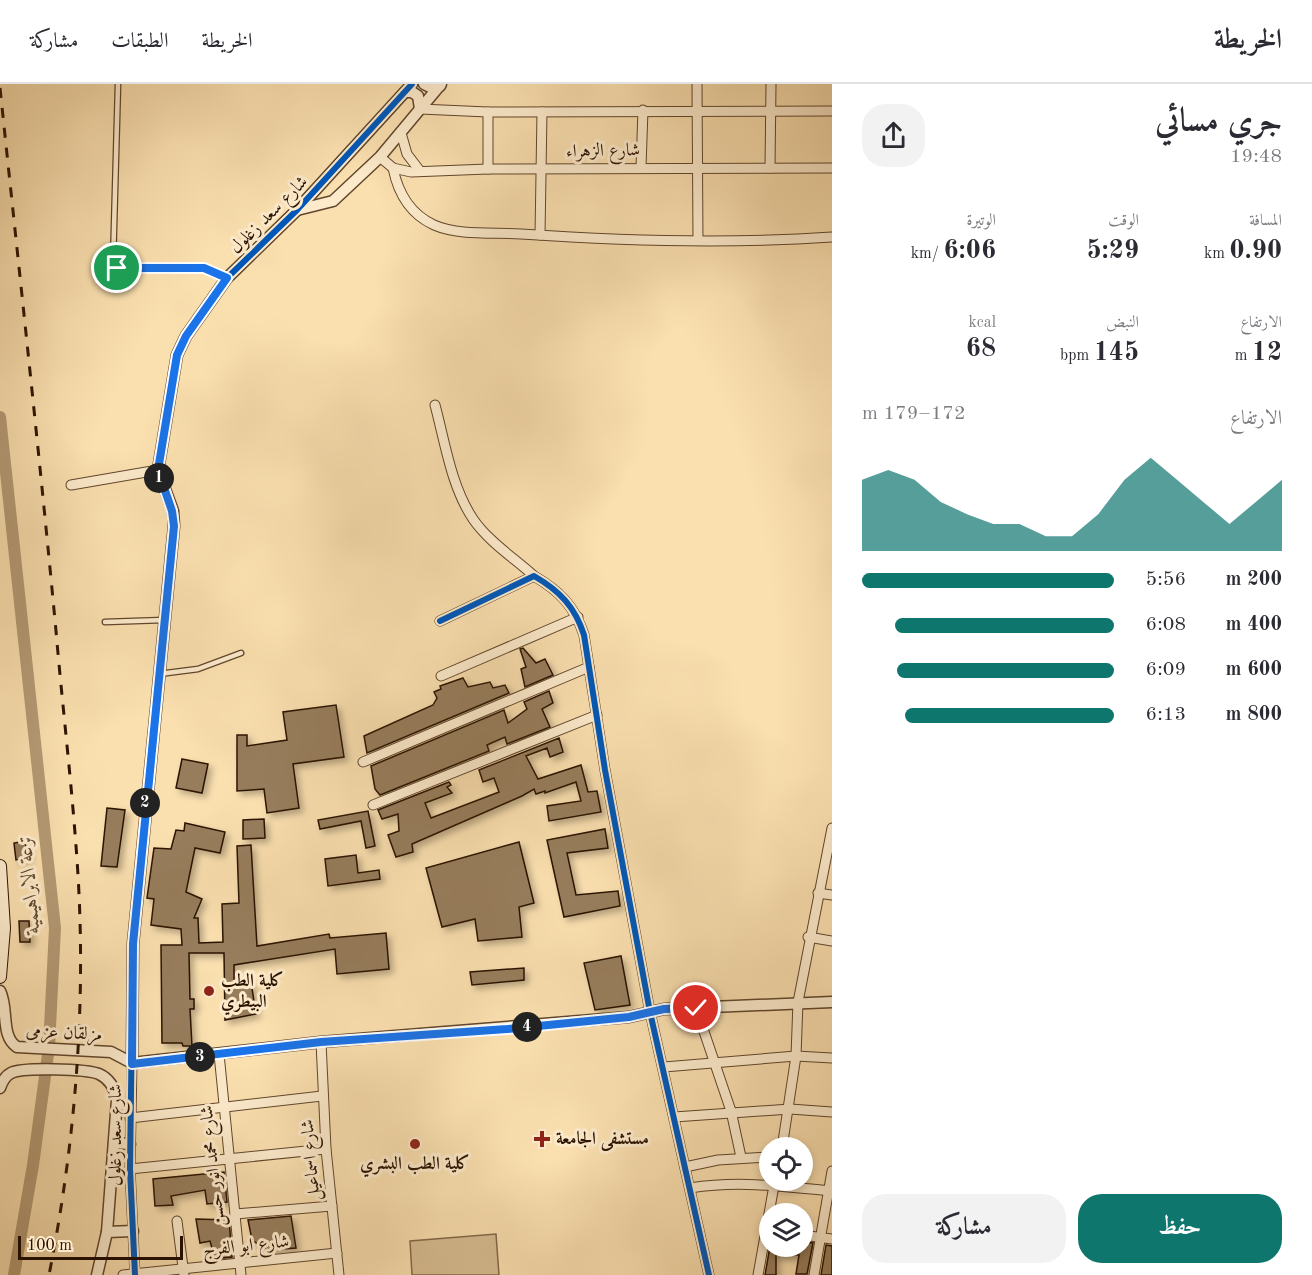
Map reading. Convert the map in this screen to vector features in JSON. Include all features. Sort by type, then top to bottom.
[{"type":"main road","points":[[0,866],[4,928],[0,976]]},
{"type":"street","points":[[424,84],[432,88],[441,85]]},
{"type":"street","points":[[697,84],[698,240]]},
{"type":"street","points":[[770,168],[771,84]]},
{"type":"street","name":"شارع سعد زغلول","points":[[297,210],[333,201],[380,157],[441,85]]},
{"type":"street","name":"شارع سعد زغلول","points":[[135,1274],[130,1169],[133,944],[174,526],[172,511],[158,470],[177,355],[191,328],[227,278],[297,210],[408,88]]},
{"type":"street","points":[[408,88],[418,96],[420,109],[488,112],[832,111]]},
{"type":"street","points":[[641,167],[644,111]]},
{"type":"street","points":[[488,112],[488,169]]},
{"type":"street","points":[[540,235],[542,112]]},
{"type":"street","points":[[401,133],[408,154],[420,171]]},
{"type":"street","points":[[380,157],[393,168],[396,183],[411,209],[436,225],[450,230],[577,239],[698,240],[832,237]]},
{"type":"street","name":"شارع الزهراء","points":[[393,168],[420,171],[641,167],[832,168]]},
{"type":"street","points":[[435,405],[457,486],[466,507],[482,530],[534,576],[569,603],[578,616],[650,1012],[709,1275]]},
{"type":"street","points":[[71,485],[158,470]]},
{"type":"street","points":[[440,621],[534,576]]},
{"type":"street","points":[[441,676],[578,616]]},
{"type":"street","points":[[363,762],[589,667]]},
{"type":"street","points":[[373,805],[597,715]]},
{"type":"street","points":[[784,1137],[796,1056],[798,1002],[808,937],[830,847],[832,828]]},
{"type":"street","points":[[818,893],[832,895]]},
{"type":"street","points":[[808,937],[832,941]]},
{"type":"street","name":"مزلقان عزمى","points":[[0,991],[5,1006],[6,1034],[17,1047],[111,1052],[132,1064]]},
{"type":"street","points":[[132,1064],[321,1042],[507,1029],[629,1017],[650,1012],[798,1002],[832,1002]]},
{"type":"street","points":[[696,1008],[731,1111],[741,1157]]},
{"type":"street","name":"شارع اسماعيل","points":[[321,1042],[326,1149],[339,1275]]},
{"type":"street","name":"شارع محمد انور حسن","points":[[219,1054],[241,1275]]},
{"type":"street","points":[[664,1067],[796,1056],[832,1058]]},
{"type":"street","name":"مزلقان عزمى","points":[[0,1088],[11,1073],[24,1070],[78,1071],[98,1074],[111,1084],[115,1091],[114,1143],[106,1232],[97,1275]]},
{"type":"street","points":[[130,1118],[322,1096]]},
{"type":"street","points":[[674,1117],[731,1111],[789,1109],[832,1112]]},
{"type":"street","points":[[114,1143],[130,1144]]},
{"type":"street","points":[[130,1169],[326,1149]]},
{"type":"street","points":[[686,1167],[741,1157],[759,1157]]},
{"type":"street","points":[[814,1275],[832,1172]]},
{"type":"street","points":[[690,1188],[759,1182]]},
{"type":"street","points":[[813,1188],[830,1191]]},
{"type":"street","points":[[235,1214],[332,1206]]},
{"type":"street","points":[[177,1221],[184,1272]]},
{"type":"street","points":[[106,1232],[133,1232]]},
{"type":"street","points":[[813,1236],[832,1239]]},
{"type":"street","name":"شارع ابو الفرج","points":[[123,1275],[184,1272],[240,1263],[337,1253]]},
{"type":"street","points":[[758,1275],[762,1257]]},
{"type":"lane","points":[[118,84],[113,264],[117,268],[204,268],[227,278]]},
{"type":"lane","points":[[105,622],[164,620]]},
{"type":"lane","points":[[159,674],[198,669],[241,653]]},
{"type":"shaded area","points":[[496,1234],[499,1275],[412,1275],[410,1241]]},
{"type":"building","points":[[523,648],[536,663],[545,659],[553,675],[525,687],[521,669],[526,667],[520,649]]},
{"type":"building","points":[[463,678],[468,687],[490,682],[493,688],[505,685],[509,693],[367,753],[364,736],[433,705],[437,698],[434,692],[441,689],[440,686]]},
{"type":"building","points":[[549,691],[553,703],[542,709],[550,727],[507,744],[505,737],[487,745],[489,751],[380,795],[375,789],[371,766],[504,710],[508,723],[527,709],[524,702]]},
{"type":"building","points":[[336,705],[344,757],[293,764],[299,808],[267,813],[264,789],[237,791],[237,735],[247,735],[247,746],[287,740],[283,712]]},
{"type":"building","points":[[559,738],[563,752],[550,757],[547,748],[526,756],[538,779],[581,765],[588,792],[597,791],[601,812],[549,821],[547,806],[581,801],[576,782],[545,793],[545,791],[536,794],[534,789],[412,844],[413,852],[396,857],[388,835],[399,831],[398,814],[382,819],[378,810],[449,782],[451,785],[447,787],[452,793],[425,803],[431,818],[499,792],[494,778],[483,782],[479,770]]},
{"type":"building","points":[[182,759],[208,764],[202,793],[176,788]]},
{"type":"building","points":[[107,808],[125,810],[117,867],[101,866]]},
{"type":"building","points":[[368,811],[375,846],[366,848],[361,821],[320,829],[318,820]]},
{"type":"building","points":[[264,819],[265,838],[243,839],[243,820]]},
{"type":"building","points":[[185,823],[225,832],[220,853],[195,848],[186,892],[202,899],[194,918],[198,918],[199,943],[223,942],[222,904],[239,903],[237,846],[251,845],[257,946],[329,934],[330,938],[386,933],[389,969],[337,974],[335,949],[234,965],[234,984],[251,982],[256,1014],[225,1020],[224,953],[189,953],[190,999],[194,999],[194,1009],[190,1009],[192,1046],[183,1046],[182,1043],[162,1043],[161,945],[182,945],[181,929],[151,925],[154,899],[147,898],[154,848],[171,849],[176,830],[184,831]]},
{"type":"building","points":[[605,829],[608,848],[567,853],[576,895],[618,891],[620,906],[564,917],[547,840]]},
{"type":"building","points":[[25,841],[28,858],[16,860],[14,843]]},
{"type":"building","points":[[519,842],[534,903],[519,907],[522,937],[478,941],[475,919],[442,927],[426,868]]},
{"type":"building","points":[[356,855],[358,873],[379,870],[380,879],[328,886],[325,859]]},
{"type":"building","points":[[19,921],[29,921],[30,942],[20,942]]},
{"type":"building","points":[[621,956],[630,1005],[595,1010],[584,963]]},
{"type":"building","points":[[524,968],[524,980],[472,985],[470,972]]},
{"type":"building","points":[[224,1172],[227,1202],[207,1204],[205,1190],[171,1196],[173,1205],[155,1206],[153,1179]]},
{"type":"building","points":[[291,1216],[296,1248],[267,1250],[252,1240],[248,1220]]},
{"type":"building","points":[[196,1219],[229,1220],[232,1257],[215,1259],[210,1241],[200,1243]]},
{"type":"building","points":[[826,1245],[832,1246],[832,1275],[821,1275]]},
{"type":"building","points":[[768,1257],[776,1257],[776,1275],[765,1275]]},
{"type":"building","points":[[799,1257],[810,1257],[807,1274],[796,1274]]},
{"type":"waterway","name":"ترعة الابراهيمية","points":[[0,417],[55,928],[49,1047],[33,1165],[14,1275]]},
{"type":"railway","points":[[0,88],[43,495],[78,875],[80,976],[76,1076],[66,1176],[49,1275]]},
{"type":"cycle path","points":[[135,1275],[130,1169],[133,944],[174,526],[173,511],[158,470],[177,355],[186,336],[227,278],[297,210],[412,84]]},
{"type":"cycle path","points":[[440,621],[534,576],[559,594],[571,608],[580,625],[584,635],[605,770],[650,1012],[709,1275]]},
{"type":"place","name":"كلية الطب البيطري","points":[[209,991]]},
{"type":"place","name":"مستشفى الجامعة","points":[[542,1139]]},
{"type":"place","name":"كلية الطب البشري","points":[[415,1144]]},
{"type":"route","points":[[117,268],[204,268],[227,278],[206,305],[177,355],[160,453],[158,470],[160,483],[172,511],[174,526],[142,833],[133,944],[132,1064],[321,1042],[507,1029],[629,1017],[664,1009],[696,1008]]}]
